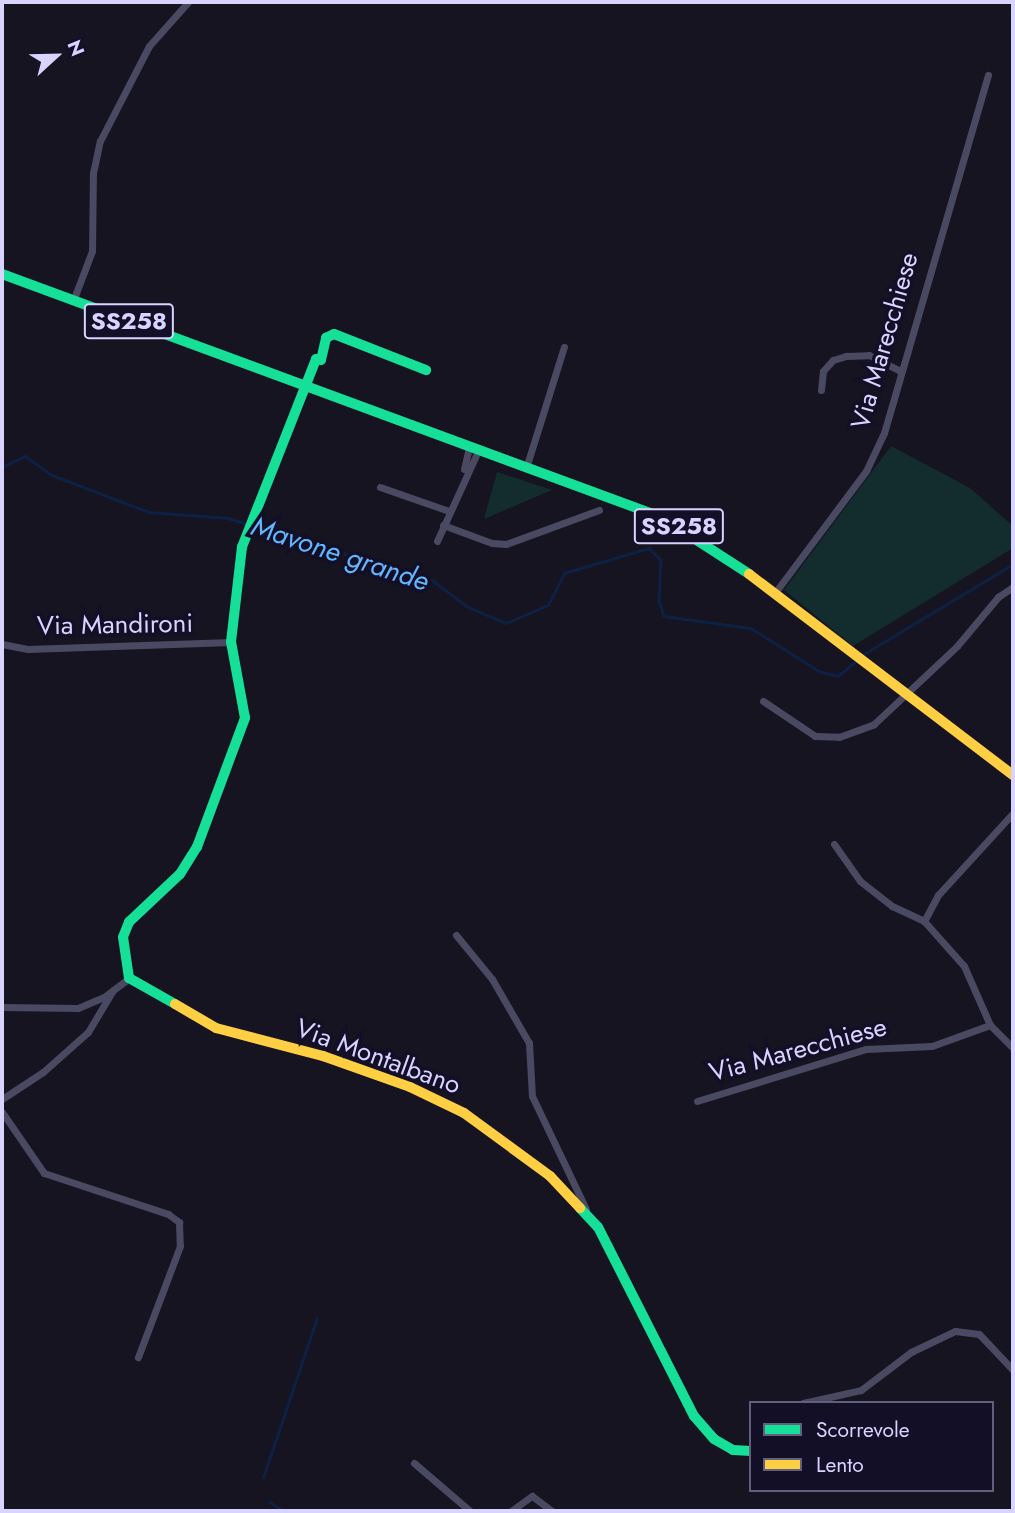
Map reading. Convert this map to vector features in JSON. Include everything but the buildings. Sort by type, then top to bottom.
[{"type":"street","points":[[73,301],[92,251],[93,173],[100,141],[149,46],[188,2]]},
{"type":"street","name":"Via Marecchiese","points":[[774,594],[866,471],[884,433],[988,75]]},
{"type":"street","name":"SS258","points":[[2,274],[661,517],[704,542],[1013,775]]},
{"type":"street","points":[[2,1007],[78,1007],[113,990],[130,978],[123,937],[129,922],[180,874],[197,847],[245,718],[231,642],[248,528],[308,387],[316,359],[321,360],[326,338],[334,334],[426,370]]},
{"type":"street","points":[[526,468],[564,347]]},
{"type":"street","points":[[821,390],[822,371],[832,360],[846,356],[869,355],[901,371]]},
{"type":"street","points":[[437,541],[473,449]]},
{"type":"street","points":[[380,487],[449,511]]},
{"type":"street","points":[[443,525],[492,543],[506,544],[599,510]]},
{"type":"street","points":[[763,701],[806,733],[827,738],[874,723],[957,646],[998,597],[1013,587]]},
{"type":"street","name":"Via Mandironi","points":[[2,644],[28,649],[231,642]]},
{"type":"street","points":[[924,921],[938,895],[1013,813]]},
{"type":"street","points":[[834,844],[860,881],[892,906],[924,921],[964,966],[990,1026],[1013,1048]]},
{"type":"street","name":"Via Montalbano","points":[[456,935],[492,979],[529,1042],[532,1096],[589,1215],[694,1416],[714,1439],[733,1450],[749,1451]]},
{"type":"street","name":"Via Montalbano","points":[[130,978],[216,1028],[323,1056],[438,1099],[511,1145],[589,1215]]},
{"type":"street","points":[[2,1099],[79,1041],[113,990]]},
{"type":"street","name":"Via Marecchiese","points":[[697,1101],[866,1049],[932,1046],[990,1026]]},
{"type":"street","points":[[2,1112],[44,1173],[168,1214],[179,1222],[180,1247],[138,1357]]},
{"type":"street","points":[[812,1401],[861,1390],[911,1352],[955,1331],[979,1334],[1013,1370]]},
{"type":"street","points":[[414,1463],[470,1511]]},
{"type":"street","points":[[511,1511],[532,1496],[552,1511]]},
{"type":"green space","points":[[891,446],[970,488],[1013,526],[1013,548],[853,646],[784,590]]},
{"type":"green space","points":[[497,472],[552,490],[484,519]]},
{"type":"waterway","name":"Mavone grande","points":[[2,467],[25,456],[52,475],[149,512],[228,518],[248,524]]},
{"type":"waterway","name":"Mavone grande","points":[[255,526],[432,580],[468,607],[506,623],[548,605],[564,573],[649,548],[661,560],[659,600],[664,616],[751,628],[819,671],[838,676],[856,661]]},
{"type":"waterway","name":"Mavone grande","points":[[864,654],[1013,564]]},
{"type":"waterway","points":[[263,1478],[317,1318]]},
{"type":"waterway","points":[[270,1502],[284,1511]]},
{"type":"traffic: fast","points":[[2,274],[661,517],[749,574]]},
{"type":"traffic: fast","points":[[175,1004],[129,978],[123,937],[129,922],[180,874],[197,847],[245,718],[231,642],[242,547],[316,359],[321,360],[326,338],[334,334],[426,370]]},
{"type":"traffic: fast","points":[[580,1208],[598,1227],[694,1416],[714,1439],[733,1450],[749,1451]]},
{"type":"traffic: slow","points":[[749,574],[1013,775]]},
{"type":"traffic: slow","points":[[175,1004],[216,1028],[323,1056],[410,1087],[464,1113],[550,1176],[580,1208]]}]
